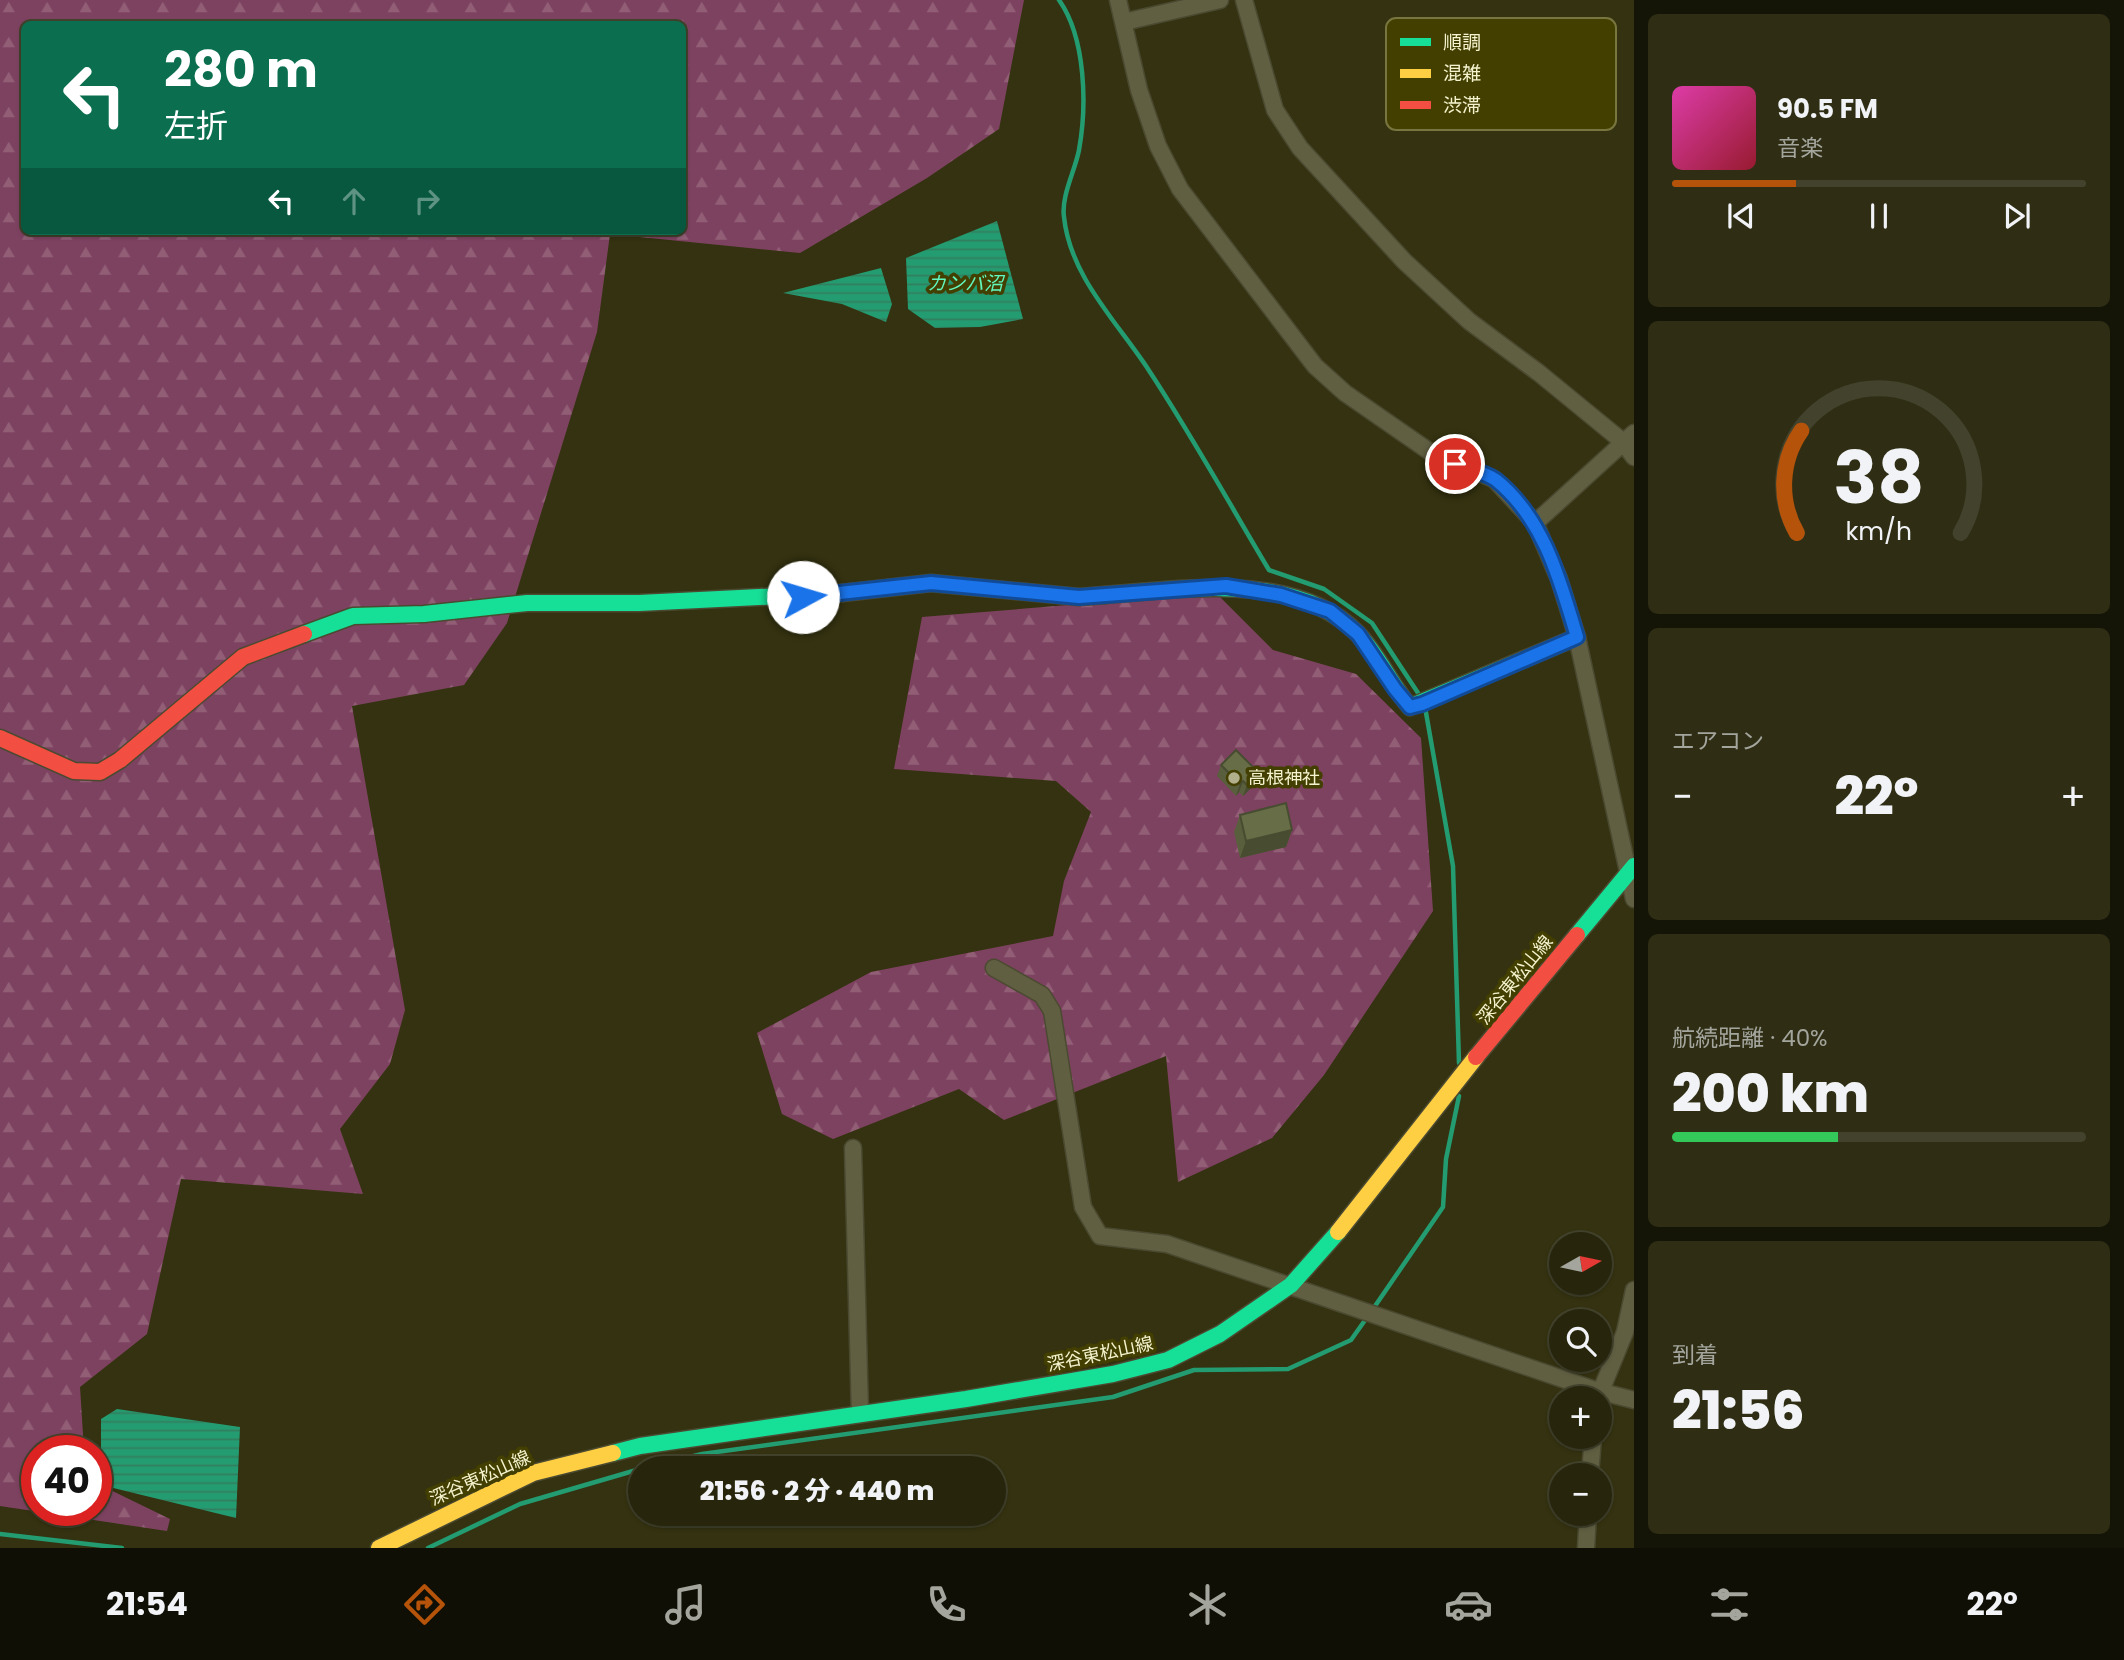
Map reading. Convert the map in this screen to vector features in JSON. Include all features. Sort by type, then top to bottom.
[{"type":"street","points":[[1118,0],[1139,90],[1158,146],[1180,189],[1315,366],[1345,393],[1436,456],[1494,479],[1535,523],[1559,579],[1577,637],[1632,869],[1634,899]]},
{"type":"street","points":[[1124,22],[1220,0]]},
{"type":"street","points":[[1244,0],[1275,110],[1300,148],[1404,261],[1469,321],[1628,437],[1634,457]]},
{"type":"street","points":[[1535,523],[1628,437]]},
{"type":"street","points":[[0,738],[74,771],[100,772],[120,760],[243,657],[253,653],[353,616],[424,614],[527,603],[639,603],[803,597],[931,583],[1079,597],[1226,586],[1281,595],[1330,611],[1358,634],[1410,707],[1577,637]]},
{"type":"street","name":"深谷東松山線","points":[[379,1548],[533,1473],[640,1446],[1113,1374],[1168,1360],[1220,1334],[1291,1285],[1344,1225],[1478,1055],[1632,869]]},
{"type":"street","points":[[994,968],[1042,995],[1052,1010],[1083,1207],[1100,1236],[1167,1244],[1291,1285],[1573,1386]]},
{"type":"street","points":[[853,1148],[860,1414]]},
{"type":"street","points":[[1602,1386],[1625,1332],[1634,1290]]},
{"type":"street","points":[[1612,1397],[1634,1400]]},
{"type":"street","points":[[1586,1548],[1587,1526]]},
{"type":"green space","points":[[0,0],[1024,0],[999,129],[927,178],[800,253],[620,235],[686,235],[686,21],[21,21],[21,235],[610,235],[597,332],[507,623],[464,685],[352,706],[405,1010],[390,1064],[340,1129],[363,1194],[181,1179],[147,1334],[80,1387],[83,1435],[21,1435],[21,1509],[0,1506]]},
{"type":"green space","points":[[1216,593],[1273,650],[1356,674],[1421,738],[1433,911],[1324,1075],[1272,1138],[1178,1182],[1166,1056],[1004,1120],[959,1089],[833,1139],[782,1114],[757,1033],[871,972],[1053,936],[1064,881],[1091,812],[1056,781],[894,769],[922,617]]},
{"type":"green space","points":[[112,1491],[170,1519],[167,1531],[112,1523]]},
{"type":"water","name":"カンバ沼","points":[[997,221],[1023,319],[980,327],[935,328],[908,309],[906,258]]},
{"type":"water","points":[[881,268],[892,304],[886,322],[842,304],[783,293]]},
{"type":"water","points":[[117,1409],[240,1427],[236,1518],[112,1488],[112,1435],[101,1435],[101,1419]]},
{"type":"building","points":[[1236,750],[1256,770],[1253,773],[1256,776],[1247,785],[1243,781],[1240,784],[1221,765]]},
{"type":"building","points":[[1286,803],[1292,830],[1246,841],[1240,815]]},
{"type":"waterway","points":[[1059,0],[1075,33],[1082,73],[1082,132],[1066,192],[1064,217],[1068,239],[1085,279],[1136,351],[1195,443],[1269,570],[1324,589],[1372,623],[1420,696]]},
{"type":"waterway","points":[[1425,707],[1453,866],[1459,1063]]},
{"type":"waterway","points":[[1373,1309],[1443,1207],[1446,1159],[1459,1096]]},
{"type":"waterway","points":[[694,1456],[1113,1397],[1194,1370],[1288,1369],[1351,1340],[1368,1316]]},
{"type":"waterway","points":[[428,1548],[520,1504],[628,1472]]},
{"type":"waterway","points":[[0,1534],[122,1548]]},
{"type":"traffic: fast","points":[[1105,595],[1237,588],[1271,592],[1303,600],[1332,613],[1357,633],[1410,707],[1577,637]]},
{"type":"traffic: fast","points":[[304,634],[353,616],[424,614],[527,603],[639,603],[842,593]]},
{"type":"traffic: fast","points":[[1577,935],[1634,866]]},
{"type":"traffic: fast","points":[[613,1453],[640,1446],[966,1399],[1113,1374],[1168,1360],[1220,1334],[1291,1285],[1338,1232]]},
{"type":"traffic: slow","points":[[1338,1232],[1476,1057]]},
{"type":"traffic: slow","points":[[379,1548],[533,1473],[613,1453]]},
{"type":"traffic: jam","points":[[842,593],[931,583],[1079,597],[1105,595]]},
{"type":"traffic: jam","points":[[0,738],[74,771],[100,772],[120,760],[243,657],[304,634]]},
{"type":"traffic: jam","points":[[1476,1057],[1577,935]]},
{"type":"place","name":"高根神社","points":[[1234,778]]},
{"type":"route","points":[[803,597],[931,583],[1079,597],[1226,586],[1281,595],[1330,611],[1358,634],[1410,707],[1577,637],[1559,579],[1535,523],[1494,479],[1455,464]]}]
